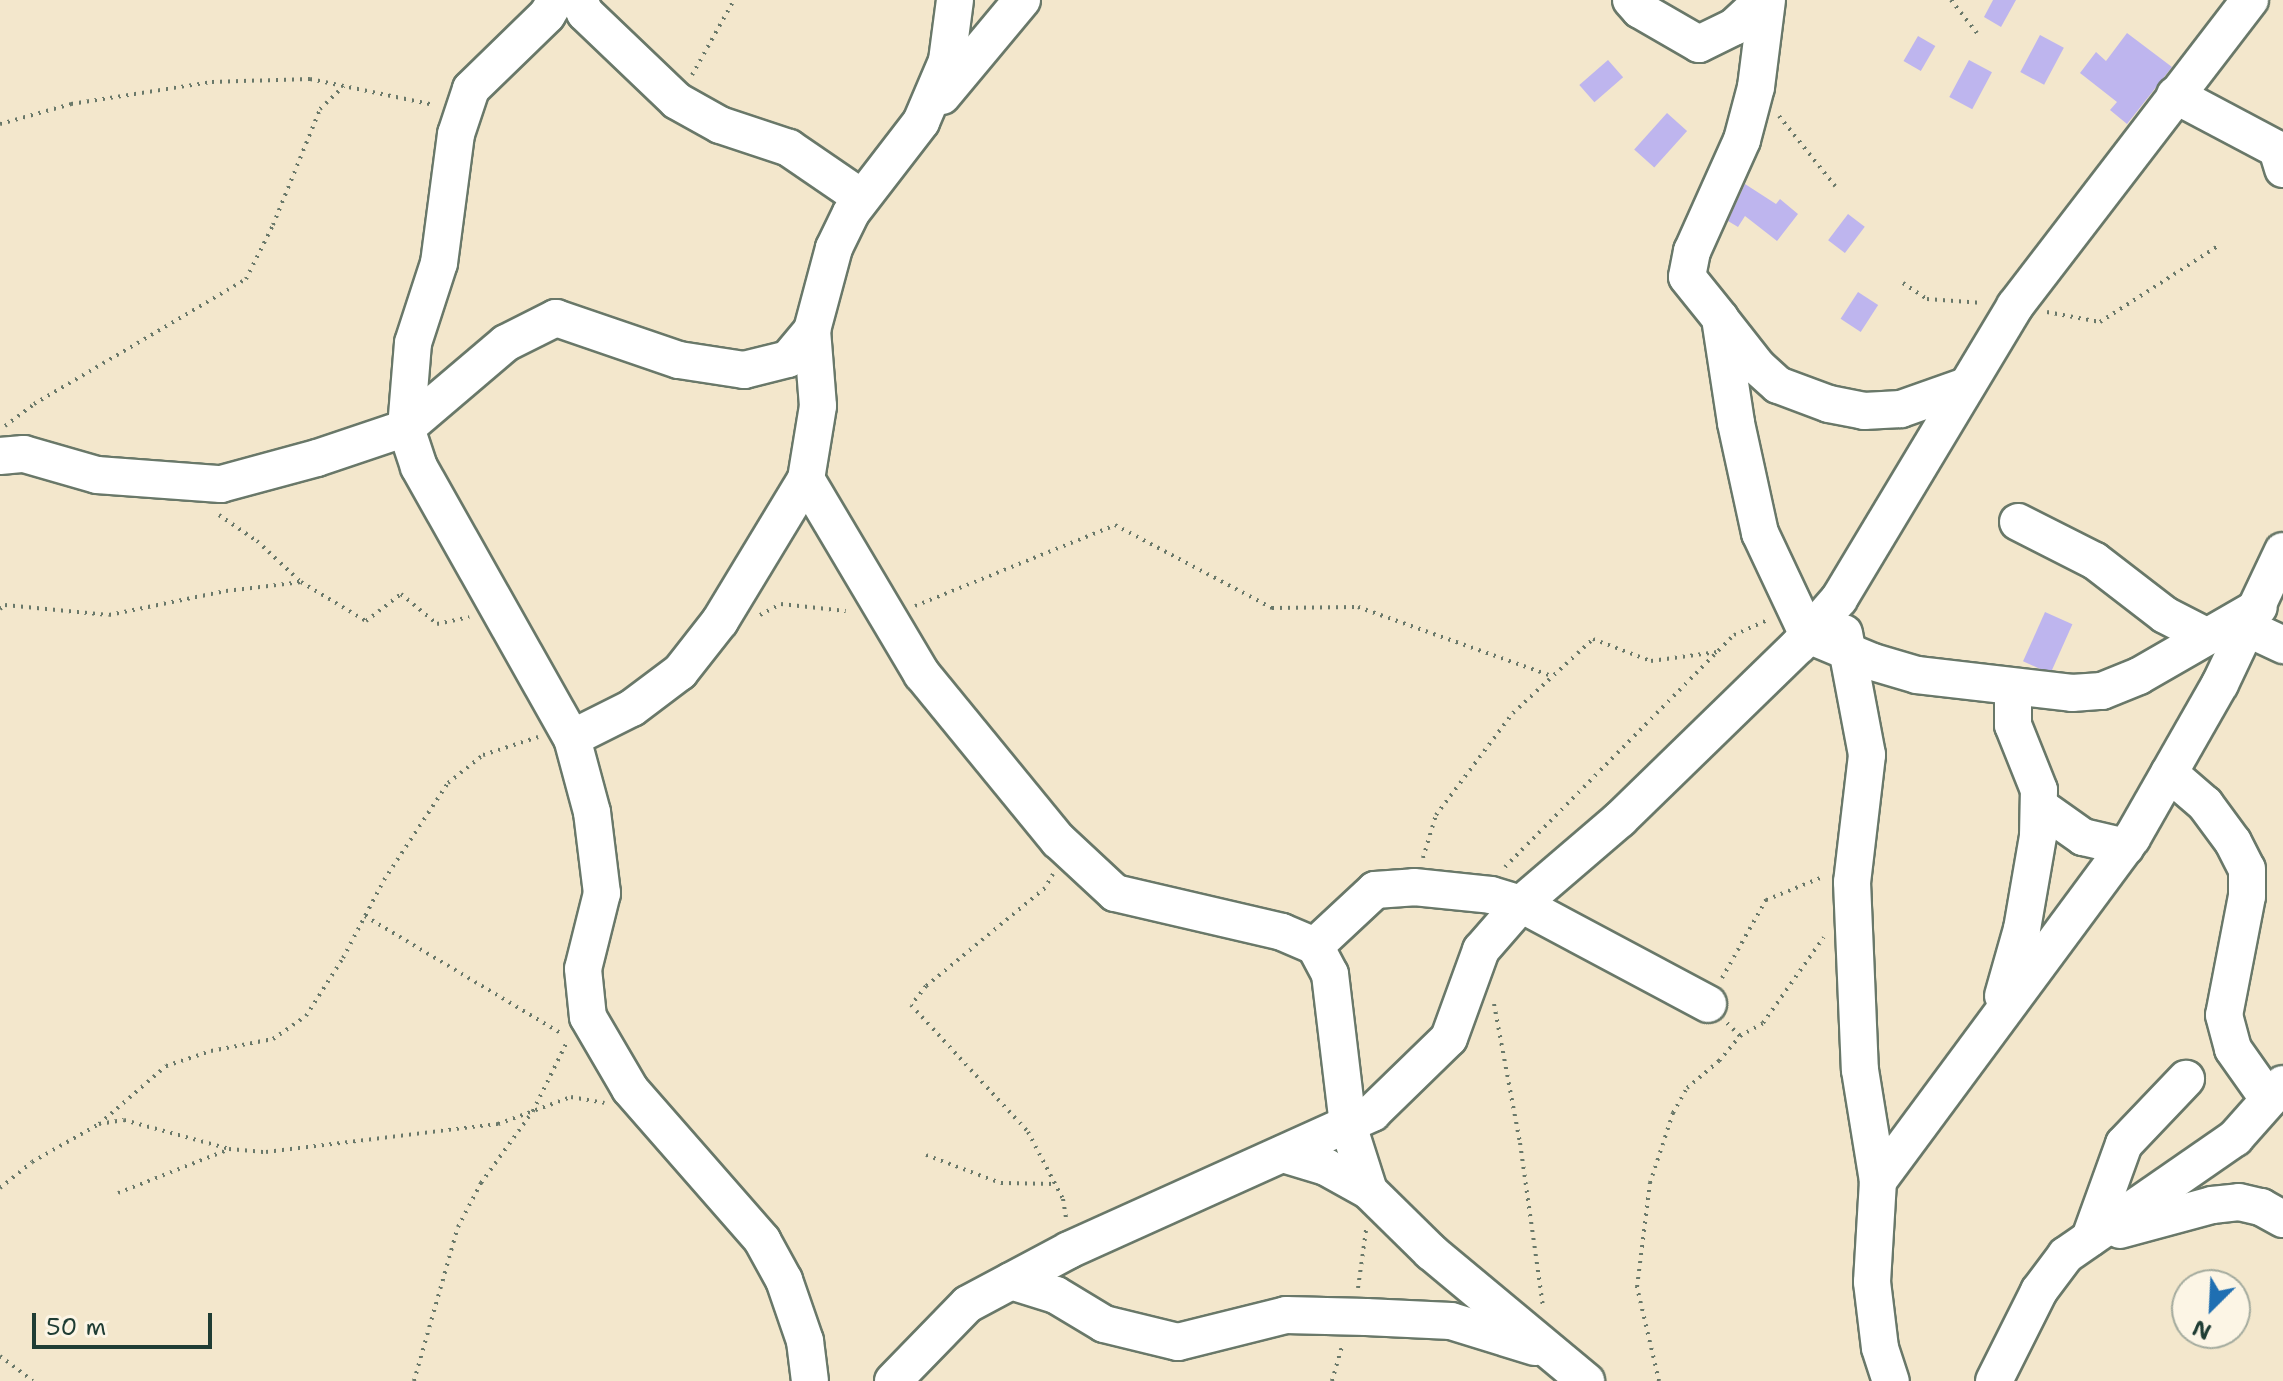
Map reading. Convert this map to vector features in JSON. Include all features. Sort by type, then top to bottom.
[{"type":"street","points":[[556,0],[547,15],[471,89],[456,134],[439,263],[413,343],[406,428],[419,467],[572,738],[592,812],[602,893],[583,969],[588,1017],[630,1089],[762,1240],[784,1280],[800,1325],[810,1381]]},
{"type":"street","points":[[579,0],[585,13],[677,101],[720,125],[789,148],[862,198]]},
{"type":"street","points":[[921,122],[947,61],[955,0]]},
{"type":"street","points":[[572,738],[632,708],[680,672],[720,621],[806,479],[818,406],[812,330],[834,248],[862,198],[1022,0]]},
{"type":"street","points":[[1631,0],[1640,10],[1699,44],[1731,58],[1756,87]]},
{"type":"street","points":[[1699,44],[1734,27],[1765,0]]},
{"type":"street","points":[[1765,0],[1756,87],[1742,140],[1692,251],[1687,277],[1758,367],[1778,385],[1829,404],[1864,411],[1901,409],[1966,386]]},
{"type":"street","points":[[893,1381],[968,1304],[1069,1250],[1372,1113],[1449,1038],[1481,950],[1506,899],[1620,819],[1801,622],[1839,599],[2015,306],[2250,0]]},
{"type":"street","points":[[2175,95],[2281,157]]},
{"type":"street","points":[[0,456],[24,454],[97,475],[221,484],[317,458],[406,428],[506,343],[556,318],[679,360],[744,370],[788,359],[812,330]]},
{"type":"street","points":[[1720,318],[1736,423],[1760,533],[1801,622],[1847,652],[1917,675],[2072,693],[2102,691],[2139,676],[2206,636],[2254,618]]},
{"type":"street","points":[[806,479],[922,674],[1067,848],[1115,893],[1282,932],[1315,946],[1330,974],[1348,1125],[1369,1191]]},
{"type":"street","points":[[2018,522],[2095,561],[2165,615],[2206,636]]},
{"type":"street","points":[[1878,1181],[2126,847],[2254,618],[2283,551]]},
{"type":"street","points":[[1839,599],[1867,755],[1854,881],[1860,1070],[1878,1181],[1872,1282],[1880,1348],[1891,1381]]},
{"type":"street","points":[[2254,618],[2283,645]]},
{"type":"street","points":[[1997,1019],[2022,929],[2038,836],[2039,790],[2013,725],[2013,687]]},
{"type":"street","points":[[1994,1381],[2039,1291],[2066,1255],[2235,1138],[2276,1092],[2233,1049],[2224,1015],[2247,896],[2247,869],[2233,842],[2205,804],[2169,773]]},
{"type":"street","points":[[2039,806],[2083,837],[2126,847]]},
{"type":"street","points":[[1315,946],[1375,890],[1414,887],[1506,899],[1708,1004]]},
{"type":"street","points":[[2090,1238],[2124,1144],[2186,1079]]},
{"type":"street","points":[[1283,1154],[1326,1167],[1369,1191],[1431,1252],[1586,1381]]},
{"type":"street","points":[[2090,1238],[2212,1205],[2239,1202],[2261,1207],[2283,1219]]},
{"type":"street","points":[[1011,1281],[1056,1295],[1104,1324],[1178,1342],[1286,1315],[1451,1321],[1548,1351]]},
{"type":"path","points":[[677,101],[734,0]]},
{"type":"path","points":[[1951,0],[1977,33]]},
{"type":"path","points":[[0,124],[71,104],[212,82],[310,79],[464,111]]},
{"type":"path","points":[[0,431],[34,404],[246,279],[273,225],[320,109],[344,86]]},
{"type":"path","points":[[1756,87],[1835,186]]},
{"type":"path","points":[[1903,283],[1927,299],[2015,306],[2100,322],[2218,246]]},
{"type":"path","points":[[218,514],[257,541],[301,582],[366,621],[401,594],[437,624],[498,609]]},
{"type":"path","points":[[887,617],[1115,525],[1272,608],[1358,607],[1552,676]]},
{"type":"path","points":[[0,609],[5,605],[109,615],[226,591],[301,582]]},
{"type":"path","points":[[748,620],[781,604],[846,611]]},
{"type":"path","points":[[1506,899],[1507,865],[1549,826],[1734,635],[1801,622]]},
{"type":"path","points":[[1414,887],[1436,815],[1513,713],[1593,639],[1651,661],[1717,652]]},
{"type":"path","points":[[0,1188],[32,1162],[99,1124],[166,1066],[211,1051],[273,1039],[306,1016],[343,958],[384,880],[448,783],[483,755],[535,737],[572,738]]},
{"type":"path","points":[[1067,848],[1045,888],[926,986],[911,1005],[1028,1132],[1063,1199],[1069,1250]]},
{"type":"path","points":[[1740,1036],[1708,1004],[1766,900],[1854,881]]},
{"type":"path","points":[[1659,1381],[1637,1287],[1650,1183],[1673,1113],[1687,1088],[1719,1061],[1740,1036],[1763,1023],[1854,881]]},
{"type":"path","points":[[365,916],[540,1018],[569,1039],[533,1111],[481,1183],[458,1227],[414,1381]]},
{"type":"path","points":[[1494,993],[1520,1143],[1548,1351]]},
{"type":"path","points":[[99,1124],[124,1120],[229,1149],[266,1152],[498,1124],[571,1097],[650,1112]]},
{"type":"path","points":[[118,1193],[229,1149]]},
{"type":"path","points":[[926,1155],[1001,1183],[1055,1184]]},
{"type":"path","points":[[0,1356],[33,1381]]},
{"type":"building","points":[[1993,0],[2016,0],[2001,27],[1984,17]]},
{"type":"building","points":[[2127,33],[2172,67],[2127,124],[2110,110],[2117,102],[2080,73],[2096,52],[2106,61]]},
{"type":"building","points":[[2040,35],[2064,48],[2044,85],[2020,72]]},
{"type":"building","points":[[1918,36],[1935,46],[1921,71],[1904,61]]},
{"type":"building","points":[[1608,60],[1623,77],[1594,102],[1579,85]]},
{"type":"building","points":[[1969,60],[1992,72],[1972,109],[1949,97]]},
{"type":"building","points":[[1667,113],[1687,131],[1654,167],[1634,149]]},
{"type":"building","points":[[1745,184],[1776,204],[1780,199],[1798,214],[1777,241],[1745,216],[1738,227],[1728,221]]},
{"type":"building","points":[[1848,214],[1865,227],[1845,253],[1828,240]]},
{"type":"building","points":[[1858,292],[1878,305],[1861,332],[1841,319]]},
{"type":"building","points":[[2045,612],[2072,624],[2050,674],[2023,661]]}]
